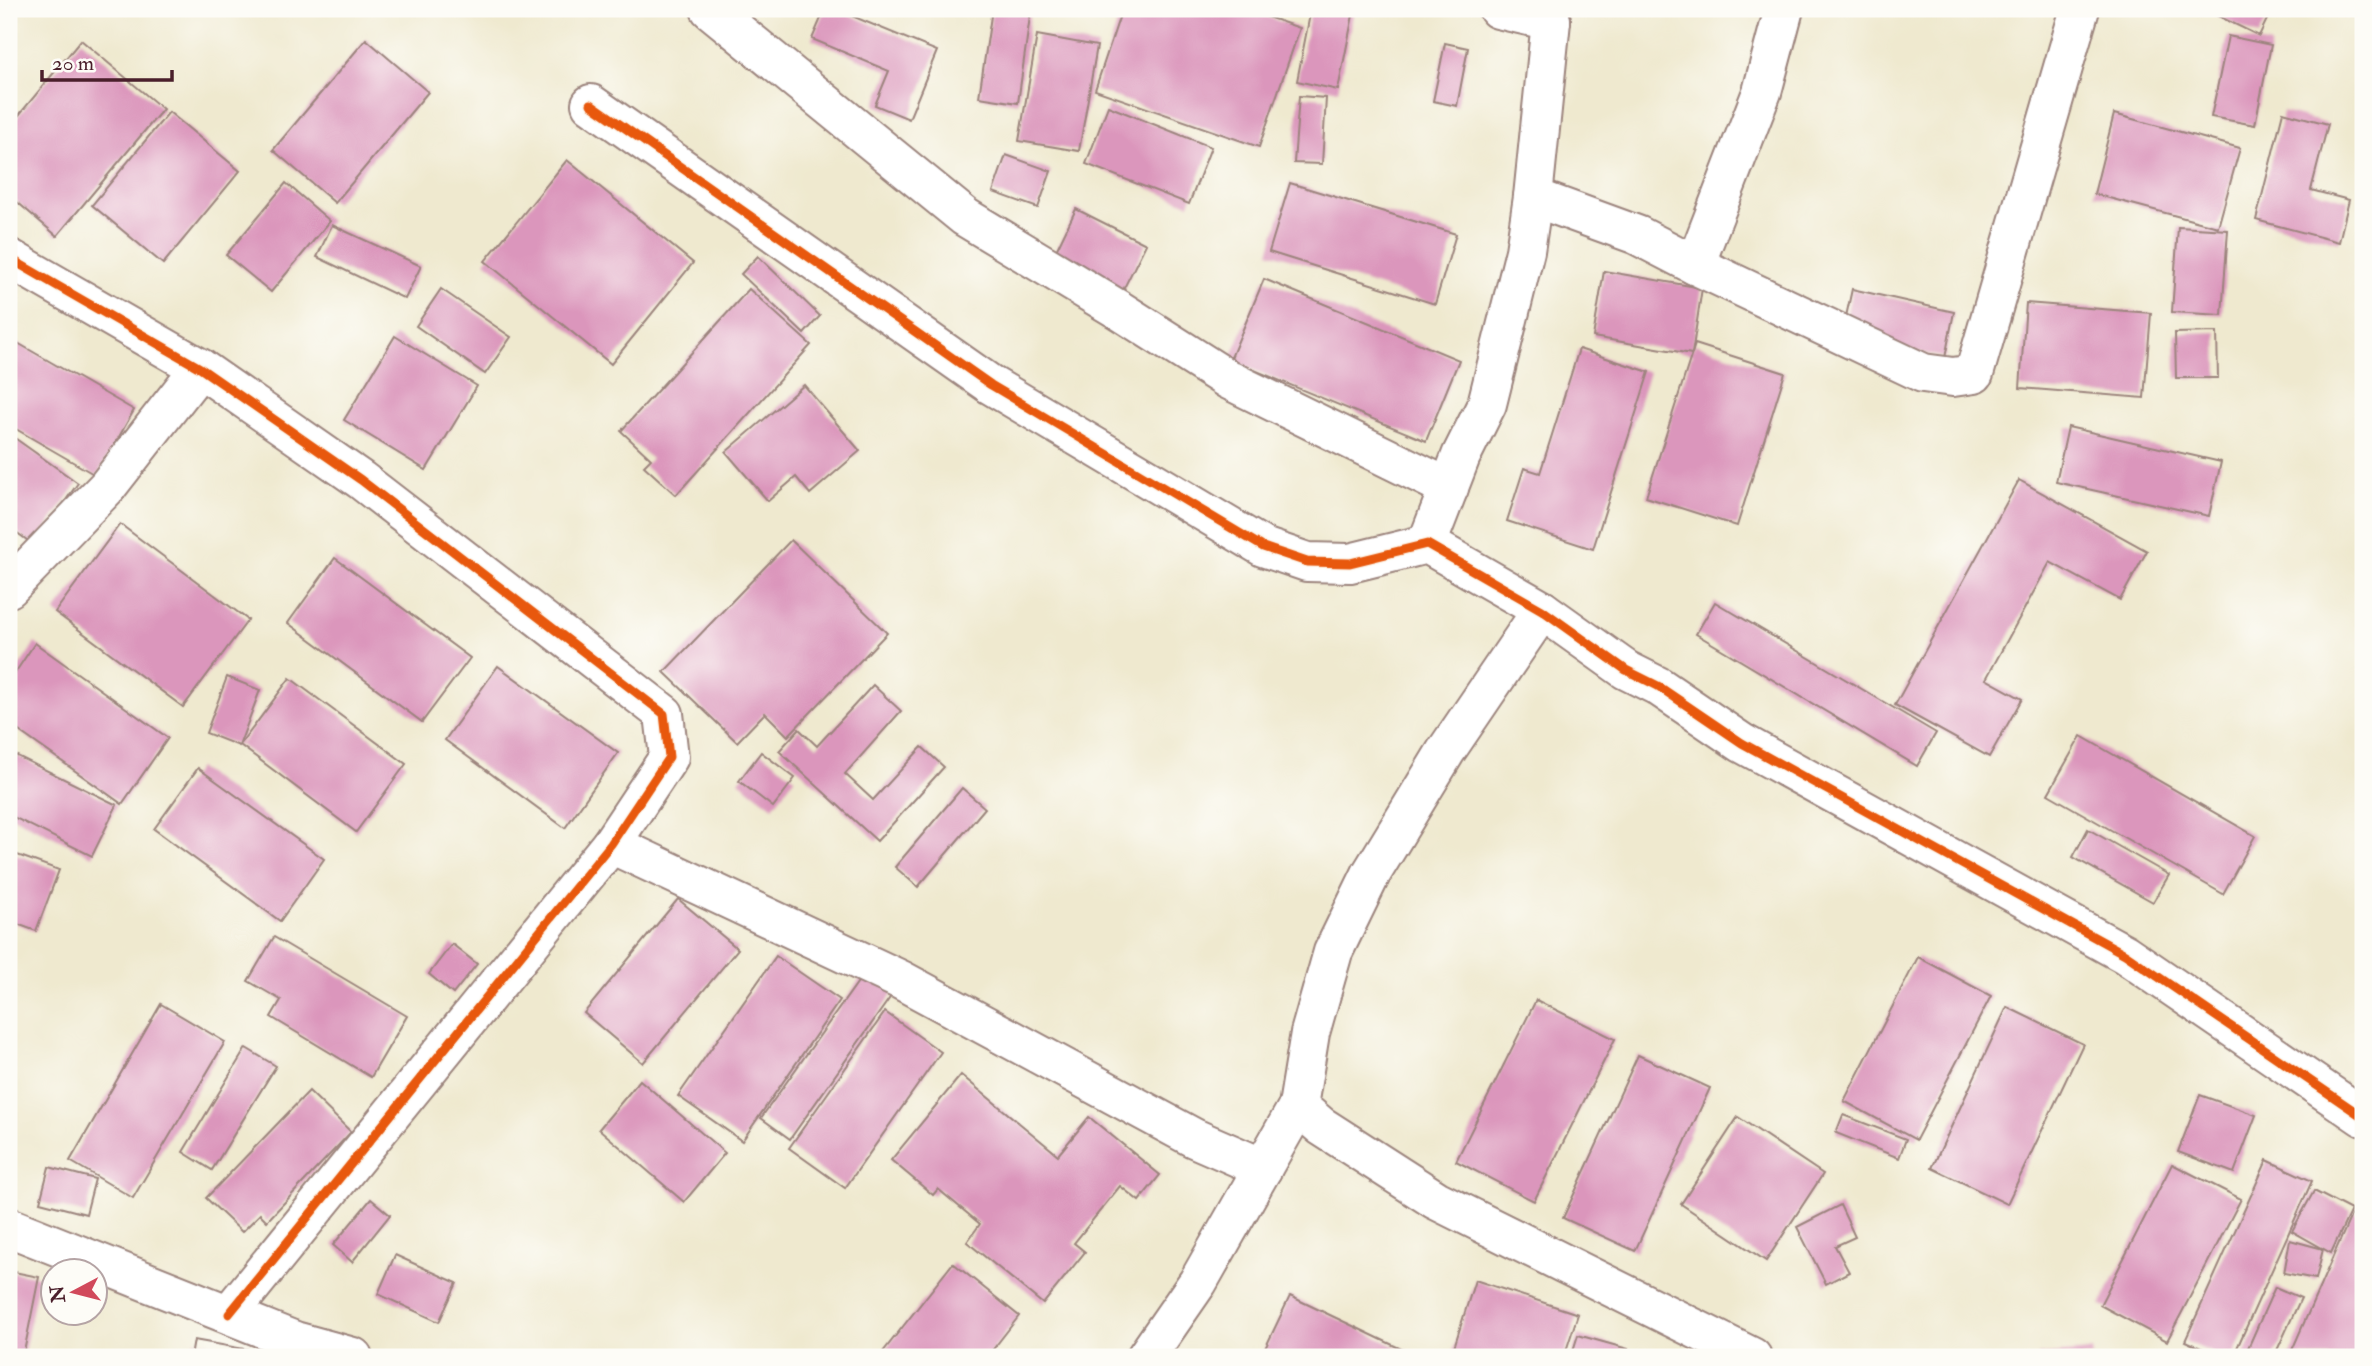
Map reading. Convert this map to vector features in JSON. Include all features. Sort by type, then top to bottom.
[{"type":"street","points":[[710,9],[965,217],[1229,380],[1449,488]]},
{"type":"street","points":[[1427,544],[1461,456],[1487,404],[1524,251],[1533,197],[1550,15],[1498,9]]},
{"type":"street","points":[[1695,265],[1762,92],[1784,9]]},
{"type":"street","points":[[1533,197],[1637,235],[1923,373],[1953,377],[1974,373],[2080,9]]},
{"type":"street","points":[[591,104],[991,385],[1263,547],[1307,562],[1350,563],[1427,544],[1542,610],[1626,670],[1658,686],[1742,743],[2125,954],[2363,1117]]},
{"type":"street","points":[[9,258],[200,368],[361,480],[664,715],[669,757],[611,844],[229,1314]]},
{"type":"street","points":[[9,588],[107,486],[200,368]]},
{"type":"street","points":[[1146,1357],[1198,1282],[1298,1106],[1310,1032],[1333,952],[1371,874],[1446,751],[1542,610]]},
{"type":"street","points":[[611,844],[901,980],[1194,1138],[1262,1168]]},
{"type":"street","points":[[1298,1106],[1321,1126],[1436,1200],[1752,1357]]},
{"type":"street","points":[[9,1227],[295,1341],[353,1357]]},
{"type":"building","points":[[825,9],[835,9],[937,51],[909,119],[875,105],[889,71],[812,39]]},
{"type":"building","points":[[992,9],[1031,9],[1018,103],[979,97]]},
{"type":"building","points":[[1122,9],[1244,9],[1300,28],[1259,147],[1095,90]]},
{"type":"building","points":[[1311,9],[1353,15],[1338,90],[1297,81]]},
{"type":"building","points":[[1624,9],[1731,9],[1731,15],[1624,13]]},
{"type":"building","points":[[2204,9],[2272,9],[2259,36]]},
{"type":"building","points":[[1037,35],[1097,46],[1079,151],[1019,141]]},
{"type":"building","points":[[2228,36],[2271,45],[2255,125],[2211,117]]},
{"type":"building","points":[[366,39],[428,92],[335,203],[273,150]]},
{"type":"building","points":[[81,40],[163,109],[57,236],[9,195],[9,127]]},
{"type":"building","points":[[1445,43],[1468,48],[1457,106],[1433,101]]},
{"type":"building","points":[[1299,96],[1326,98],[1322,164],[1294,163]]},
{"type":"building","points":[[1108,106],[1211,147],[1189,204],[1086,164]]},
{"type":"building","points":[[169,112],[240,171],[163,264],[92,205]]},
{"type":"building","points":[[2283,112],[2328,124],[2311,190],[2349,200],[2339,242],[2256,220]]},
{"type":"building","points":[[2114,114],[2240,148],[2218,227],[2094,194]]},
{"type":"building","points":[[1006,155],[1051,171],[1038,208],[993,192]]},
{"type":"building","points":[[567,160],[693,263],[611,364],[485,261]]},
{"type":"building","points":[[286,183],[330,221],[271,292],[226,255]]},
{"type":"building","points":[[1290,183],[1456,234],[1435,304],[1269,252]]},
{"type":"building","points":[[1076,209],[1146,244],[1122,292],[1053,257]]},
{"type":"building","points":[[332,225],[421,266],[405,299],[317,257]]},
{"type":"building","points":[[2178,227],[2228,230],[2222,315],[2172,312]]},
{"type":"building","points":[[758,256],[820,316],[804,334],[741,274]]},
{"type":"building","points":[[1604,271],[1702,288],[1692,354],[1593,337]]},
{"type":"building","points":[[1264,279],[1459,360],[1426,441],[1230,360]]},
{"type":"building","points":[[441,289],[511,337],[485,374],[416,326]]},
{"type":"building","points":[[749,289],[811,345],[676,495],[644,466],[651,459],[621,431]]},
{"type":"building","points":[[1852,289],[1954,312],[1945,358],[1842,335]]},
{"type":"building","points":[[2026,303],[2151,313],[2144,398],[2020,388]]},
{"type":"building","points":[[2217,332],[2218,378],[2176,378],[2175,333]]},
{"type":"building","points":[[395,336],[477,386],[426,470],[344,420]]},
{"type":"building","points":[[9,338],[134,410],[97,476],[9,425]]},
{"type":"building","points":[[1695,344],[1785,373],[1737,526],[1646,497]]},
{"type":"building","points":[[1579,349],[1649,372],[1593,549],[1507,521],[1524,468],[1540,473]]},
{"type":"building","points":[[804,385],[860,451],[810,494],[796,477],[768,501],[726,452]]},
{"type":"building","points":[[2068,427],[2221,462],[2209,516],[2056,482]]},
{"type":"building","points":[[9,434],[78,483],[34,545],[9,527]]},
{"type":"building","points":[[2019,480],[2147,551],[2120,600],[2050,562],[1986,679],[2022,699],[1989,757],[1895,705]]},
{"type":"building","points":[[120,524],[248,620],[183,707],[55,612]]},
{"type":"building","points":[[791,540],[887,633],[788,736],[765,713],[737,742],[664,672]]},
{"type":"building","points":[[335,558],[470,658],[422,722],[288,623]]},
{"type":"building","points":[[1715,602],[1936,733],[1917,766],[1696,634]]},
{"type":"building","points":[[35,643],[168,738],[122,804],[9,724],[9,682]]},
{"type":"building","points":[[498,666],[618,753],[565,828],[445,740]]},
{"type":"building","points":[[227,677],[260,690],[239,746],[206,733]]},
{"type":"building","points":[[290,678],[406,764],[356,832],[240,745]]},
{"type":"building","points":[[873,685],[901,711],[845,774],[873,800],[922,747],[944,767],[877,841],[779,751],[799,729],[817,746]]},
{"type":"building","points":[[2081,736],[2255,836],[2223,894],[2048,794]]},
{"type":"building","points":[[9,752],[117,805],[92,856],[9,815]]},
{"type":"building","points":[[761,752],[795,778],[773,807],[739,781]]},
{"type":"building","points":[[198,768],[324,859],[280,921],[154,829]]},
{"type":"building","points":[[962,788],[985,808],[918,887],[895,867]]},
{"type":"building","points":[[2088,829],[2169,875],[2153,902],[2073,857]]},
{"type":"building","points":[[9,852],[59,870],[36,931],[9,921]]},
{"type":"building","points":[[678,899],[738,949],[643,1063],[584,1013]]},
{"type":"building","points":[[274,937],[407,1016],[371,1077],[271,1017],[281,1000],[248,981]]},
{"type":"building","points":[[452,944],[477,964],[453,994],[429,974]]},
{"type":"building","points":[[776,956],[840,1000],[742,1141],[678,1096]]},
{"type":"building","points":[[1918,957],[1991,996],[1916,1140],[1844,1101]]},
{"type":"building","points":[[865,972],[894,992],[790,1139],[761,1118]]},
{"type":"building","points":[[1536,1000],[1615,1039],[1534,1201],[1456,1161]]},
{"type":"building","points":[[161,1004],[225,1042],[133,1198],[70,1161]]},
{"type":"building","points":[[2007,1007],[2083,1044],[2007,1204],[1932,1168]]},
{"type":"building","points":[[885,1012],[941,1052],[845,1188],[789,1148]]},
{"type":"building","points":[[246,1048],[276,1066],[212,1170],[183,1152]]},
{"type":"building","points":[[1638,1055],[1710,1088],[1635,1251],[1563,1218]]},
{"type":"building","points":[[961,1075],[1058,1155],[1089,1117],[1160,1175],[1139,1201],[1120,1186],[1074,1243],[1085,1252],[1043,1304],[967,1242],[980,1224],[938,1189],[933,1195],[891,1160]]},
{"type":"building","points":[[640,1080],[725,1153],[684,1202],[599,1129]]},
{"type":"building","points":[[309,1091],[351,1132],[267,1221],[260,1214],[242,1232],[206,1198]]},
{"type":"building","points":[[2200,1095],[2256,1115],[2234,1173],[2178,1152]]},
{"type":"building","points":[[1843,1115],[1906,1139],[1899,1158],[1836,1133]]},
{"type":"building","points":[[1738,1117],[1823,1174],[1766,1261],[1681,1204]]},
{"type":"building","points":[[2267,1160],[2312,1181],[2233,1357],[2221,1357],[2185,1341]]},
{"type":"building","points":[[2172,1164],[2241,1199],[2167,1341],[2100,1305]]},
{"type":"building","points":[[49,1167],[95,1179],[86,1214],[40,1202]]},
{"type":"building","points":[[2314,1191],[2351,1210],[2331,1253],[2292,1231]]},
{"type":"building","points":[[371,1199],[390,1215],[352,1262],[333,1245]]},
{"type":"building","points":[[1840,1205],[1855,1237],[1835,1246],[1849,1272],[1826,1284],[1797,1227]]},
{"type":"building","points":[[2353,1211],[2363,1216],[2363,1357],[2289,1357]]},
{"type":"building","points":[[2290,1240],[2323,1249],[2316,1279],[2284,1273]]},
{"type":"building","points":[[395,1255],[457,1283],[439,1322],[378,1294]]},
{"type":"building","points":[[953,1263],[1019,1316],[987,1357],[879,1357]]},
{"type":"building","points":[[9,1271],[38,1277],[38,1282],[23,1357],[9,1357]]},
{"type":"building","points":[[1475,1280],[1578,1314],[1564,1357],[1451,1357]]},
{"type":"building","points":[[2275,1287],[2301,1298],[2274,1357],[2244,1357]]},
{"type":"building","points":[[1290,1296],[1418,1357],[1261,1357]]},
{"type":"building","points":[[1578,1335],[1628,1349],[1626,1357],[1571,1357]]},
{"type":"building","points":[[194,1340],[261,1352],[261,1357],[191,1357]]},
{"type":"building","points":[[2092,1351],[2093,1357],[2038,1357],[2038,1355]]},
{"type":"cycle path","points":[[591,104],[991,385],[1263,547],[1307,562],[1350,563],[1427,544],[1542,610],[1626,670],[1658,686],[1742,743],[2125,954],[2363,1117]]},
{"type":"cycle path","points":[[9,258],[200,368],[361,480],[664,714],[669,757],[611,844],[229,1314]]}]
